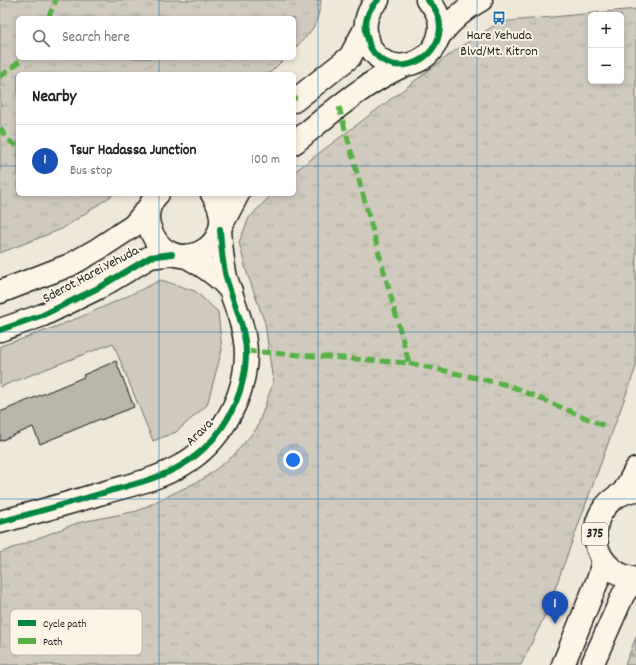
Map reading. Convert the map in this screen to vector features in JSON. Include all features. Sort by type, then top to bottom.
[{"type":"street","points":[[427,0],[437,12],[440,21],[440,34]]},
{"type":"street","points":[[296,142],[368,84],[382,75],[403,66],[415,63],[426,57],[435,47],[440,34],[451,20],[468,7],[481,0]]},
{"type":"street","points":[[368,11],[370,47],[379,57],[390,64],[403,66]]},
{"type":"street","points":[[296,99],[350,56],[368,11]]},
{"type":"street","name":"Arava","points":[[0,522],[156,476],[182,465],[202,450],[224,426],[236,402],[245,376],[246,351],[243,327],[226,277],[220,227],[221,213],[213,196]]},
{"type":"street","points":[[220,227],[237,196]]},
{"type":"street","name":"Arava","points":[[154,201],[148,220],[153,238],[161,248],[179,255],[216,276],[224,283],[232,294]]},
{"type":"street","name":"Sderot Harei Yehuda","points":[[0,292],[70,265],[98,249],[133,226],[154,201]]},
{"type":"street","name":"Sderot Harei Yehuda","points":[[0,330],[43,315],[100,287],[150,257],[197,254],[208,248],[217,238],[220,227]]},
{"type":"street","name":"375","points":[[592,665],[623,595],[635,579],[613,571],[603,560],[596,540],[596,525],[606,506],[629,491],[636,469]]},
{"type":"street","name":"375","points":[[563,665],[599,578],[603,560]]},
{"type":"green space","points":[[0,0],[321,0],[318,16],[313,28],[296,47],[296,16],[16,16],[16,60],[283,60],[271,72],[16,72],[16,196],[111,196],[62,229],[0,253]]},
{"type":"green space","points":[[636,9],[636,367],[546,613],[521,665],[0,665],[0,553],[77,523],[137,511],[203,479],[233,456],[257,428],[273,383],[265,323],[246,270],[239,242],[249,218],[270,196],[296,196],[296,170],[460,47],[500,22],[588,14],[588,84],[624,84],[624,12],[605,12]]},
{"type":"green space","points":[[161,280],[195,291],[218,312],[222,350],[207,405],[176,432],[153,441],[113,343],[0,387],[0,346],[82,316]]},
{"type":"green space","points":[[636,637],[636,665],[625,665]]},
{"type":"building","points":[[116,361],[134,407],[101,420],[100,419],[40,444],[33,427],[0,441],[0,412],[84,377],[83,375]]},
{"type":"marked path","points":[[49,16],[56,0]]},
{"type":"marked path","points":[[0,77],[21,60]]},
{"type":"marked path","points":[[246,351],[409,363],[339,107]]},
{"type":"marked path","points":[[0,128],[7,139],[16,146]]},
{"type":"marked path","points":[[409,363],[508,385],[605,426]]},
{"type":"cycle path","points":[[378,0],[369,12],[366,21],[366,31],[370,47],[378,57],[389,63],[400,65],[412,64],[422,59],[431,51],[437,40],[440,27],[439,19],[435,9],[427,0]]},
{"type":"cycle path","points":[[0,522],[162,475],[182,465],[196,455],[219,431],[229,417],[236,401],[245,369],[246,352],[241,323],[225,271],[220,229]]},
{"type":"cycle path","points":[[0,330],[43,315],[100,287],[150,257],[172,254]]},
{"type":"place","name":"Hare Yehuda Blvd/Mt. Kitron","points":[[499,18]]},
{"type":"place","name":"Tsur Hadassa Junction","points":[[555,624]]}]
